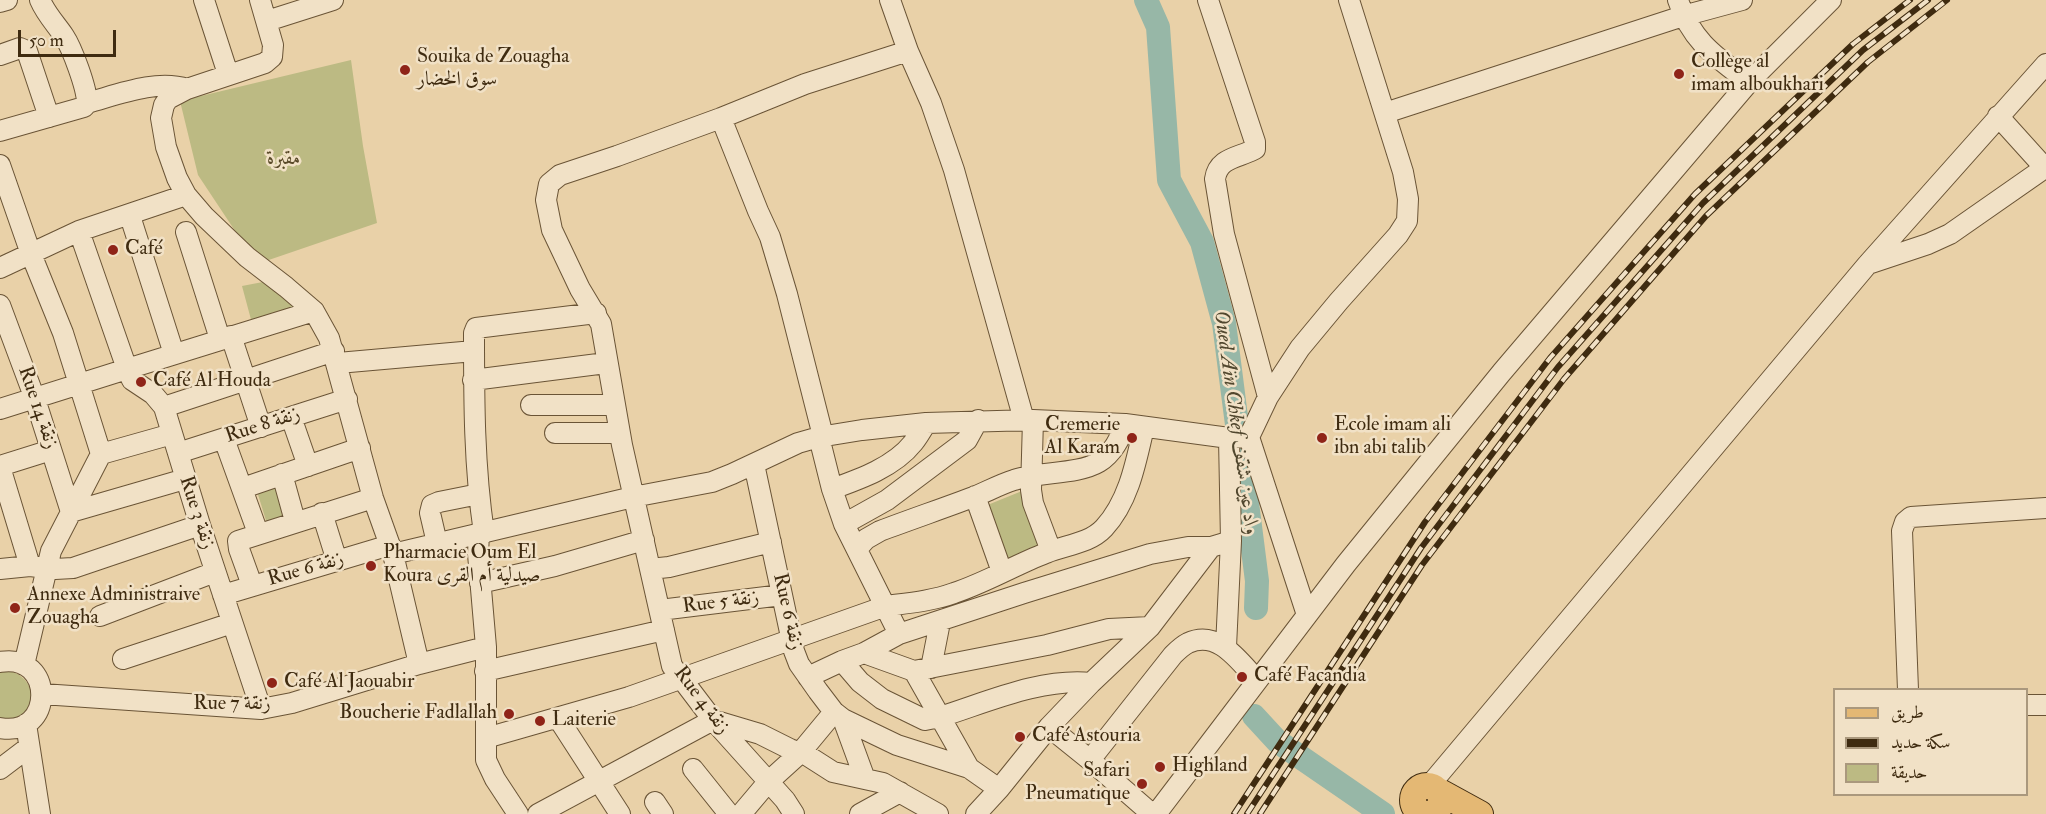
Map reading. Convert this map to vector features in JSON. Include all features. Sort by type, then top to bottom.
[{"type":"main road","points":[[1419,806],[1480,814]]},
{"type":"street","points":[[0,2],[7,0]]},
{"type":"street","points":[[40,0],[46,13],[72,50],[87,103]]},
{"type":"street","points":[[204,0],[228,74]]},
{"type":"street","points":[[260,0],[273,45],[272,57],[265,63],[187,89],[166,101],[162,118],[172,167],[180,187],[204,216],[247,258],[286,286],[314,311],[326,330],[336,357],[373,498],[391,549],[419,664]]},
{"type":"street","points":[[890,0],[908,51],[934,112],[954,171],[1029,420],[1033,503],[1051,551]]},
{"type":"street","points":[[1208,0],[1255,142],[1255,149],[1221,164],[1216,171],[1215,179],[1224,234],[1268,397]]},
{"type":"street","points":[[1226,647],[1239,438],[1300,348],[1405,227],[1409,209],[1403,172],[1349,0]]},
{"type":"street","points":[[1385,113],[1681,8],[1742,0]]},
{"type":"street","points":[[1049,727],[1154,814],[1307,615],[1502,372],[1749,82],[1828,1]]},
{"type":"street","points":[[267,21],[322,2]]},
{"type":"street","points":[[1681,8],[1704,47],[1749,82]]},
{"type":"street","points":[[0,55],[20,48],[27,51],[49,117]]},
{"type":"street","points":[[899,634],[844,524],[832,489],[787,294],[770,237],[721,118],[806,84],[908,51]]},
{"type":"street","points":[[1419,806],[1867,265],[2046,64]]},
{"type":"street","points":[[0,131],[84,107],[87,103],[157,87],[172,86],[187,89]]},
{"type":"street","points":[[1867,265],[1950,234],[2045,167],[1998,116]]},
{"type":"street","name":"Rue 4 زنقة","points":[[721,118],[560,175],[549,184],[546,200],[552,230],[580,289],[596,313],[604,338],[606,363],[619,433],[672,666],[713,720],[785,800],[794,814]]},
{"type":"street","points":[[0,165],[4,187],[83,383],[101,454],[71,512],[38,567],[24,665]]},
{"type":"street","points":[[0,268],[79,231],[130,216],[186,195]]},
{"type":"street","points":[[130,216],[174,354]]},
{"type":"street","points":[[79,231],[132,380],[153,394],[164,407],[245,379],[336,357],[474,351]]},
{"type":"street","points":[[186,232],[226,338],[245,379],[261,427]]},
{"type":"street","name":"Rue 14 زنقة","points":[[0,305],[71,512]]},
{"type":"street","points":[[0,409],[314,311]]},
{"type":"street","points":[[518,814],[495,779],[486,760],[486,647],[480,583],[481,533],[473,380],[474,333],[479,327],[596,313]]},
{"type":"street","points":[[473,380],[606,363]]},
{"type":"street","name":"Rue 8 زنقة","points":[[101,454],[175,443],[224,439],[347,399]]},
{"type":"street","points":[[531,405],[614,405]]},
{"type":"street","name":"Rue 3 زنقة","points":[[164,407],[185,479],[261,709]]},
{"type":"street","points":[[291,417],[308,466]]},
{"type":"street","points":[[844,524],[886,500],[967,440],[978,420]]},
{"type":"street","name":"Rue 6 زنقة","points":[[223,595],[337,561],[391,549],[437,543],[633,497],[712,482],[798,443],[821,437],[926,423],[1029,420],[1134,426],[1239,438]]},
{"type":"street","points":[[832,489],[861,478],[890,463],[913,444],[926,423]]},
{"type":"street","points":[[857,549],[866,538],[880,531],[1013,480],[1090,466],[1102,461],[1122,435],[1134,426]]},
{"type":"street","points":[[486,738],[629,697],[886,606],[952,594],[1051,551],[1086,540],[1102,530],[1124,498],[1134,470],[1134,426]]},
{"type":"street","points":[[555,433],[619,433]]},
{"type":"street","points":[[1239,438],[1307,615]]},
{"type":"street","points":[[224,439],[258,533]]},
{"type":"street","points":[[243,488],[360,448]]},
{"type":"street","points":[[38,567],[0,467],[51,450]]},
{"type":"street","name":"Rue 6 زنقة","points":[[754,464],[794,651],[808,676],[839,715],[897,745],[969,768],[999,789]]},
{"type":"street","points":[[282,474],[295,521]]},
{"type":"street","points":[[71,512],[185,479]]},
{"type":"street","points":[[437,543],[430,513],[432,505],[479,495]]},
{"type":"street","points":[[975,496],[1002,572]]},
{"type":"street","points":[[252,585],[237,543],[258,533],[373,498]]},
{"type":"street","points":[[1908,688],[1902,531],[1905,522],[1911,518],[2046,508]]},
{"type":"street","points":[[322,513],[337,561]]},
{"type":"street","points":[[0,569],[72,568],[200,525]]},
{"type":"street","points":[[480,583],[565,563],[644,540]]},
{"type":"street","points":[[808,676],[864,653],[899,634],[1150,554],[1188,547],[1211,547],[1231,541]]},
{"type":"street","points":[[650,569],[669,567],[771,542]]},
{"type":"street","points":[[976,814],[1049,727],[1150,627],[1211,547]]},
{"type":"street","points":[[100,616],[216,572]]},
{"type":"street","name":"Rue 5 زنقة","points":[[660,610],[782,595]]},
{"type":"street","points":[[940,622],[922,669],[940,717],[969,768]]},
{"type":"street","points":[[123,659],[232,623]]},
{"type":"street","points":[[864,653],[922,669],[1047,645],[1109,629],[1150,627]]},
{"type":"street","points":[[485,671],[664,630]]},
{"type":"street","points":[[1090,760],[1173,655],[1188,643],[1205,640],[1226,647],[1257,680]]},
{"type":"street","name":"Rue 7 زنقة","points":[[42,694],[261,709],[322,695],[419,664],[486,647]]},
{"type":"street","points":[[0,662],[13,661],[24,665],[37,677],[42,694],[38,712],[26,724],[14,729],[0,728]]},
{"type":"street","points":[[842,661],[860,682],[882,699],[925,720],[1042,685],[1064,681],[1091,683]]},
{"type":"street","points":[[2028,705],[2046,705]]},
{"type":"street","points":[[741,814],[768,782],[839,715],[865,779]]},
{"type":"street","points":[[558,718],[620,814]]},
{"type":"street","points":[[538,814],[713,720],[760,734],[817,761],[833,772],[883,783],[938,814]]},
{"type":"street","points":[[26,724],[40,814]]},
{"type":"street","points":[[0,769],[29,747]]},
{"type":"street","points":[[693,769],[729,814]]},
{"type":"street","points":[[867,812],[900,792]]},
{"type":"green space","name":"مقبرة","points":[[351,60],[377,223],[257,264],[198,175],[180,101]]},
{"type":"green space","points":[[268,281],[301,312],[253,327],[242,286]]},
{"type":"green space","points":[[288,479],[300,517],[268,527],[256,488]]},
{"type":"green space","points":[[1022,491],[1045,548],[1008,563],[985,506]]},
{"type":"green space","points":[[0,670],[21,676],[31,691],[28,707],[23,714],[12,719],[0,719]]},
{"type":"waterway","name":"Oued Aïn Chkef واد عين شقف","points":[[1146,0],[1158,27],[1169,180],[1202,242],[1224,323],[1257,581],[1256,608]]},
{"type":"waterway","name":"Oued Aïn Chkef واد عين شقف","points":[[1254,716],[1277,741],[1383,814]]},
{"type":"railway","points":[[1234,814],[1425,522],[1550,358],[1695,194],[1853,44],[1910,0]]},
{"type":"railway","points":[[1247,814],[1421,548],[1558,367],[1703,203],[1863,50],[1928,0]]},
{"type":"railway","points":[[1260,814],[1422,565],[1564,379],[1706,216],[1868,62],[1947,0]]},
{"type":"place","name":"Souika de Zouagha سوق الخضار","points":[[405,70]]},
{"type":"place","name":"Collège al imam alboukhari","points":[[1679,74]]},
{"type":"place","name":"Café","points":[[113,250]]},
{"type":"place","name":"Café Al Houda","points":[[141,382]]},
{"type":"place","name":"Cremerie Al Karam","points":[[1132,438]]},
{"type":"place","name":"Ecole imam ali ibn abi talib","points":[[1322,438]]},
{"type":"place","name":"Pharmacie Oum El Koura صيدلية أم القرى","points":[[371,566]]},
{"type":"place","name":"Annexe Administraive Zouagha","points":[[15,608]]},
{"type":"place","name":"Café Facandia","points":[[1242,677]]},
{"type":"place","name":"Café Al Jaouabir","points":[[272,683]]},
{"type":"place","name":"Boucherie Fadlallah","points":[[509,714]]},
{"type":"place","name":"Laiterie","points":[[540,721]]},
{"type":"place","name":"Café Astouria","points":[[1020,737]]},
{"type":"place","name":"Highland","points":[[1160,767]]},
{"type":"place","name":"Safari Pneumatique","points":[[1142,784]]}]
